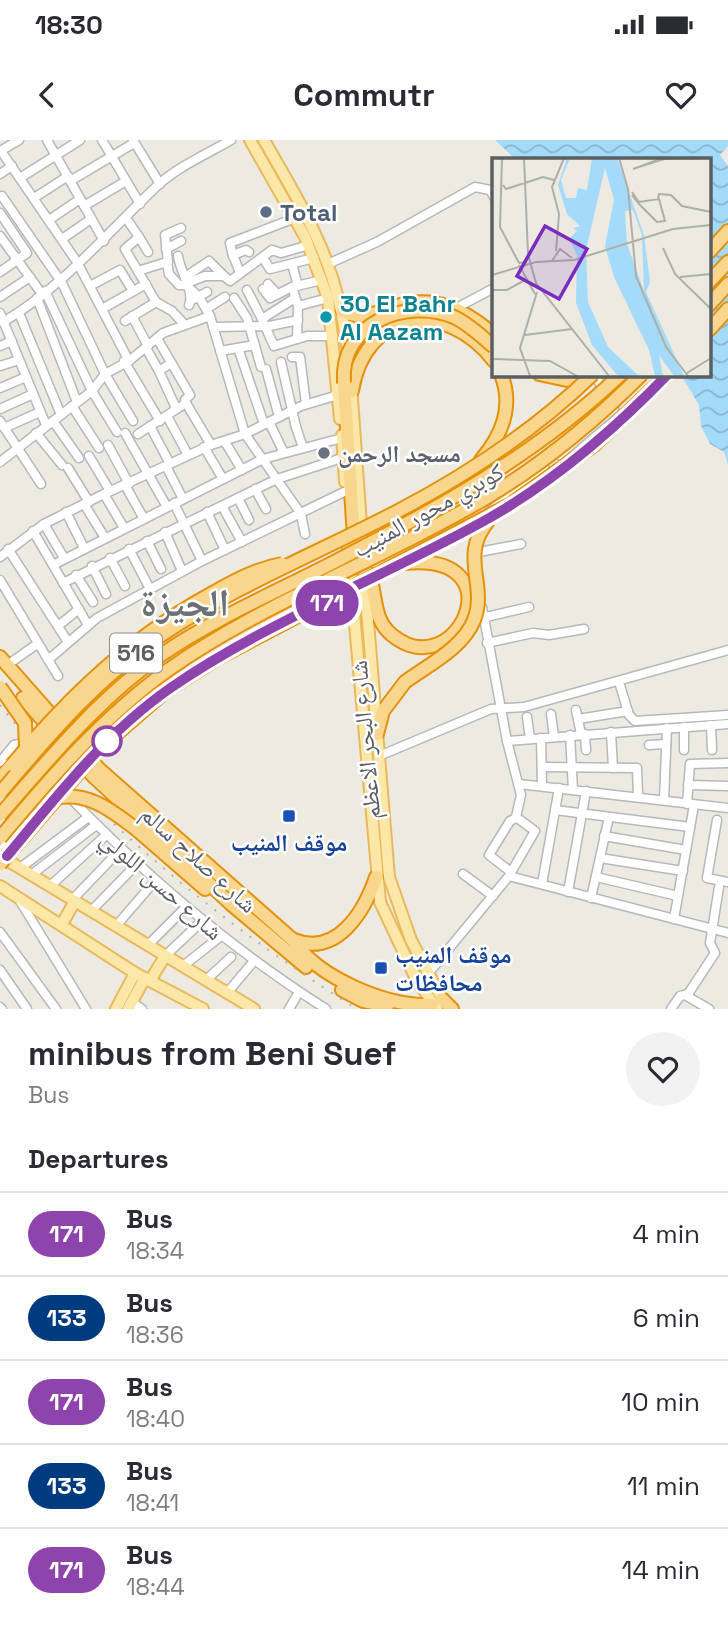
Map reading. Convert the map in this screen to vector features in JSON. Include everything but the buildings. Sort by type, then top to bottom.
[{"type":"highway","points":[[710,251],[728,231]]},
{"type":"highway","points":[[710,281],[728,262]]},
{"type":"highway","points":[[710,304],[728,284]]},
{"type":"highway","points":[[343,311],[366,317],[396,306],[435,303],[462,311],[492,334]]},
{"type":"highway","points":[[710,329],[728,309]]},
{"type":"highway","points":[[349,554],[354,537],[348,387],[344,362],[358,335],[374,322],[398,313],[420,310],[453,317],[472,328],[487,347]]},
{"type":"highway","points":[[469,471],[489,451],[503,426],[507,402],[501,376]]},
{"type":"highway","points":[[544,376],[567,380],[581,376]]},
{"type":"highway","name":"كوبري محور المنيب","points":[[0,793],[78,703],[147,645],[203,610],[469,471],[528,430],[592,376]]},
{"type":"highway","name":"كوبري محور المنيب","points":[[0,815],[90,716],[160,655],[205,627],[477,485],[537,446],[619,376]]},
{"type":"highway","name":"كوبري محور المنيب","points":[[0,838],[109,719],[169,670],[235,630],[485,499],[584,427],[640,376]]},
{"type":"highway","name":"كوبري محور المنيب","points":[[2,857],[62,797],[120,728],[167,690],[218,658],[492,516],[574,461],[666,376]]},
{"type":"highway","points":[[377,734],[388,700],[405,682],[456,645],[474,621],[478,597],[474,549],[484,526],[492,516]]},
{"type":"highway","points":[[0,778],[81,687],[145,634],[251,573],[306,558]]},
{"type":"highway","points":[[363,568],[369,574],[381,622],[399,640],[425,646],[450,638],[466,618],[468,593],[454,570],[438,562],[404,563]]},
{"type":"highway","name":"شارع صلاح سالم","points":[[2,664],[50,731],[313,962],[377,996],[437,1004]]},
{"type":"highway","points":[[0,687],[27,729],[23,765]]},
{"type":"highway","name":"شارع صلاح سالم","points":[[96,772],[231,904],[286,940],[319,976],[363,1001],[401,1009]]},
{"type":"highway","points":[[62,797],[80,796],[90,799],[136,829],[210,893],[231,904]]},
{"type":"highway","points":[[286,940],[312,945],[337,936],[362,912],[377,883]]},
{"type":"highway","points":[[437,1004],[452,1009]]},
{"type":"main road","name":"شارع البحر الاعظم","points":[[250,140],[309,245],[328,298],[342,438],[349,554],[377,883],[383,912],[416,979],[437,1004]]},
{"type":"main road","name":"شارع البحر الاعظم","points":[[264,140],[330,262],[343,311],[391,885],[398,909],[437,1004]]},
{"type":"main road","points":[[357,646],[370,645]]},
{"type":"main road","points":[[358,665],[371,664]]},
{"type":"main road","points":[[2,857],[254,1009]]},
{"type":"main road","points":[[377,883],[391,885]]},
{"type":"main road","points":[[0,886],[143,977],[203,1009]]},
{"type":"main road","points":[[62,924],[74,901]]},
{"type":"main road","points":[[383,912],[390,907],[398,909]]},
{"type":"main road","points":[[116,1009],[165,956]]},
{"type":"main road","points":[[130,1006],[143,977]]},
{"type":"street","points":[[19,140],[0,151],[77,262],[127,361],[188,455]]},
{"type":"street","points":[[47,140],[104,241]]},
{"type":"street","points":[[20,178],[80,140]]},
{"type":"street","points":[[102,140],[140,204]]},
{"type":"street","points":[[53,420],[40,412],[2,321],[19,313],[104,241],[160,184],[231,140]]},
{"type":"street","points":[[34,198],[133,141],[160,184]]},
{"type":"street","points":[[0,173],[12,166]]},
{"type":"street","points":[[49,220],[126,181]]},
{"type":"street","points":[[330,262],[377,242],[475,187],[490,190],[492,194]]},
{"type":"street","points":[[2,196],[59,279],[105,374],[133,421]]},
{"type":"street","points":[[0,213],[27,252],[0,272]]},
{"type":"street","points":[[126,218],[148,252]]},
{"type":"street","points":[[240,273],[229,246],[231,242],[295,218]]},
{"type":"street","points":[[62,239],[92,219]]},
{"type":"street","points":[[181,228],[164,235],[166,270],[178,285],[209,261],[230,281],[254,266],[272,249],[281,253],[309,245]]},
{"type":"street","points":[[139,237],[125,248],[156,302],[172,311],[184,324]]},
{"type":"street","points":[[2,242],[42,294],[92,391],[149,473],[175,503]]},
{"type":"street","points":[[166,249],[181,242]]},
{"type":"street","points":[[233,256],[246,250],[249,252]]},
{"type":"street","points":[[263,258],[270,268],[314,258]]},
{"type":"street","points":[[180,260],[197,299],[208,313],[245,433],[301,514],[305,534]]},
{"type":"street","points":[[292,264],[297,339]]},
{"type":"street","points":[[90,286],[120,270],[133,291]]},
{"type":"street","points":[[138,271],[166,270]]},
{"type":"street","points":[[0,298],[30,276]]},
{"type":"street","points":[[187,280],[225,276]]},
{"type":"street","points":[[322,280],[276,294],[264,288],[249,293],[274,346],[297,339],[332,336]]},
{"type":"street","points":[[102,309],[146,284]]},
{"type":"street","points":[[462,305],[492,290]]},
{"type":"street","points":[[42,294],[75,404],[104,446],[144,519]]},
{"type":"street","points":[[0,462],[92,391],[105,374],[158,340],[167,326],[184,324],[208,313],[229,297],[244,311],[279,417]]},
{"type":"street","points":[[213,327],[264,324],[328,298]]},
{"type":"street","points":[[156,302],[128,319],[147,347],[176,408]]},
{"type":"street","points":[[264,324],[296,309]]},
{"type":"street","points":[[19,313],[53,420],[79,458]]},
{"type":"street","points":[[158,340],[190,395],[185,400],[186,403],[223,479]]},
{"type":"street","points":[[0,346],[12,341]]},
{"type":"street","points":[[220,351],[255,345]]},
{"type":"street","points":[[237,348],[266,423],[284,453]]},
{"type":"street","points":[[292,357],[300,357],[306,404]]},
{"type":"street","points":[[0,366],[19,360]]},
{"type":"street","points":[[281,362],[291,411],[303,448]]},
{"type":"street","points":[[159,371],[172,363]]},
{"type":"street","points":[[595,376],[614,405],[614,410],[492,508],[481,529],[479,552],[484,599],[482,618],[521,799],[516,818],[510,821],[489,855],[510,874],[728,933]]},
{"type":"street","points":[[0,388],[26,377]]},
{"type":"street","points":[[0,409],[33,394]]},
{"type":"street","points":[[0,557],[33,531],[66,512],[208,446],[225,442],[306,404],[338,395]]},
{"type":"street","points":[[138,433],[186,403]]},
{"type":"street","points":[[40,412],[2,425],[16,450],[41,484]]},
{"type":"street","points":[[150,426],[168,465],[175,503],[202,561]]},
{"type":"street","points":[[36,433],[65,466],[105,538]]},
{"type":"street","points":[[53,565],[263,459],[342,438]]},
{"type":"street","points":[[225,442],[242,470]]},
{"type":"street","points":[[89,456],[124,528]]},
{"type":"street","points":[[63,583],[92,566],[277,478],[342,458]]},
{"type":"street","points":[[255,489],[266,509]]},
{"type":"street","points":[[48,660],[88,625],[150,589],[346,491]]},
{"type":"street","points":[[238,498],[249,520]]},
{"type":"street","points":[[222,506],[242,542]]},
{"type":"street","points":[[66,512],[84,548]]},
{"type":"street","points":[[207,512],[225,550]]},
{"type":"street","points":[[44,524],[64,558]]},
{"type":"street","points":[[33,531],[88,625]]},
{"type":"street","points":[[165,533],[182,571]]},
{"type":"street","points":[[148,541],[161,569]]},
{"type":"street","points":[[479,552],[521,544]]},
{"type":"street","points":[[8,549],[66,639]]},
{"type":"street","points":[[129,550],[150,589]]},
{"type":"street","points":[[110,558],[125,586]]},
{"type":"street","points":[[92,566],[106,594]]},
{"type":"street","points":[[76,575],[93,602]]},
{"type":"street","points":[[0,580],[58,676]]},
{"type":"street","points":[[482,618],[529,607]]},
{"type":"street","points":[[58,626],[79,609]]},
{"type":"street","points":[[487,643],[533,633],[549,635],[584,629]]},
{"type":"street","points":[[2,664],[37,643]]},
{"type":"street","points":[[379,756],[501,707],[524,707],[728,650]]},
{"type":"street","points":[[620,682],[631,719],[638,722],[728,715]]},
{"type":"street","points":[[586,750],[577,714],[628,711]]},
{"type":"street","points":[[551,714],[554,737]]},
{"type":"street","points":[[527,717],[530,739]]},
{"type":"street","points":[[507,741],[728,723]]},
{"type":"street","points":[[711,725],[712,750]]},
{"type":"street","points":[[684,727],[684,750]]},
{"type":"street","points":[[664,800],[667,728]]},
{"type":"street","points":[[611,732],[613,768]]},
{"type":"street","points":[[570,735],[573,790]]},
{"type":"street","points":[[541,738],[542,786]]},
{"type":"street","name":"شارع حسن اللولي","points":[[1,760],[14,745],[19,744],[62,797],[185,908],[253,961],[326,1009]]},
{"type":"street","points":[[649,745],[666,744]]},
{"type":"street","points":[[674,919],[690,828],[690,764],[728,763]]},
{"type":"street","points":[[542,767],[637,768],[638,796]]},
{"type":"street","points":[[519,784],[728,808]]},
{"type":"street","points":[[688,785],[728,786]]},
{"type":"street","points":[[542,884],[559,788]]},
{"type":"street","points":[[568,891],[586,791]]},
{"type":"street","points":[[555,810],[690,828]]},
{"type":"street","points":[[591,898],[609,817]]},
{"type":"street","points":[[20,868],[87,818]]},
{"type":"street","points":[[427,975],[510,874],[535,831],[516,818]]},
{"type":"street","points":[[717,820],[707,879],[728,882]]},
{"type":"street","points":[[31,875],[95,826]]},
{"type":"street","points":[[50,886],[105,836]]},
{"type":"street","points":[[604,836],[686,850]]},
{"type":"street","points":[[74,901],[120,850]]},
{"type":"street","points":[[600,858],[682,871]]},
{"type":"street","points":[[91,911],[136,865]]},
{"type":"street","points":[[463,874],[493,896]]},
{"type":"street","points":[[596,877],[678,896]]},
{"type":"street","points":[[116,926],[155,882]]},
{"type":"street","points":[[670,1009],[680,996],[685,995],[715,953],[710,943],[719,887]]},
{"type":"street","points":[[18,897],[86,1009]]},
{"type":"street","points":[[148,945],[185,908]]},
{"type":"street","points":[[165,956],[202,921]]},
{"type":"street","points":[[0,933],[56,1009]]},
{"type":"street","points":[[183,966],[221,936]]},
{"type":"street","points":[[206,980],[230,957]]},
{"type":"street","points":[[227,993],[253,961]]},
{"type":"street","points":[[0,970],[27,1009]]},
{"type":"street","points":[[289,1009],[299,992]]},
{"type":"street","points":[[685,995],[703,1008]]},
{"type":"street","points":[[130,1006],[142,1009]]},
{"type":"water","points":[[495,140],[728,140],[728,146],[720,155],[728,166],[728,464],[724,452],[710,444],[701,426],[699,405],[682,376],[710,376],[710,158],[514,158]]},
{"type":"railway","points":[[0,705],[96,806],[166,870],[239,929],[357,1009]]},
{"type":"bus line","name":"171","points":[[7,856],[98,750],[120,728],[167,690],[218,658],[511,505],[594,445],[666,376]]},
{"type":"place","name":"Total","points":[[266,212]]},
{"type":"place","name":"30 El Bahr Al Aazam","points":[[326,317]]},
{"type":"place","name":"مسجد الرحمن","points":[[324,453]]},
{"type":"place","name":"موقف المنيب","points":[[289,816]]},
{"type":"place","name":"موقف المنيب محافظات","points":[[381,968]]},
{"type":"district","name":"الجيزة","points":[[185,603]]}]
